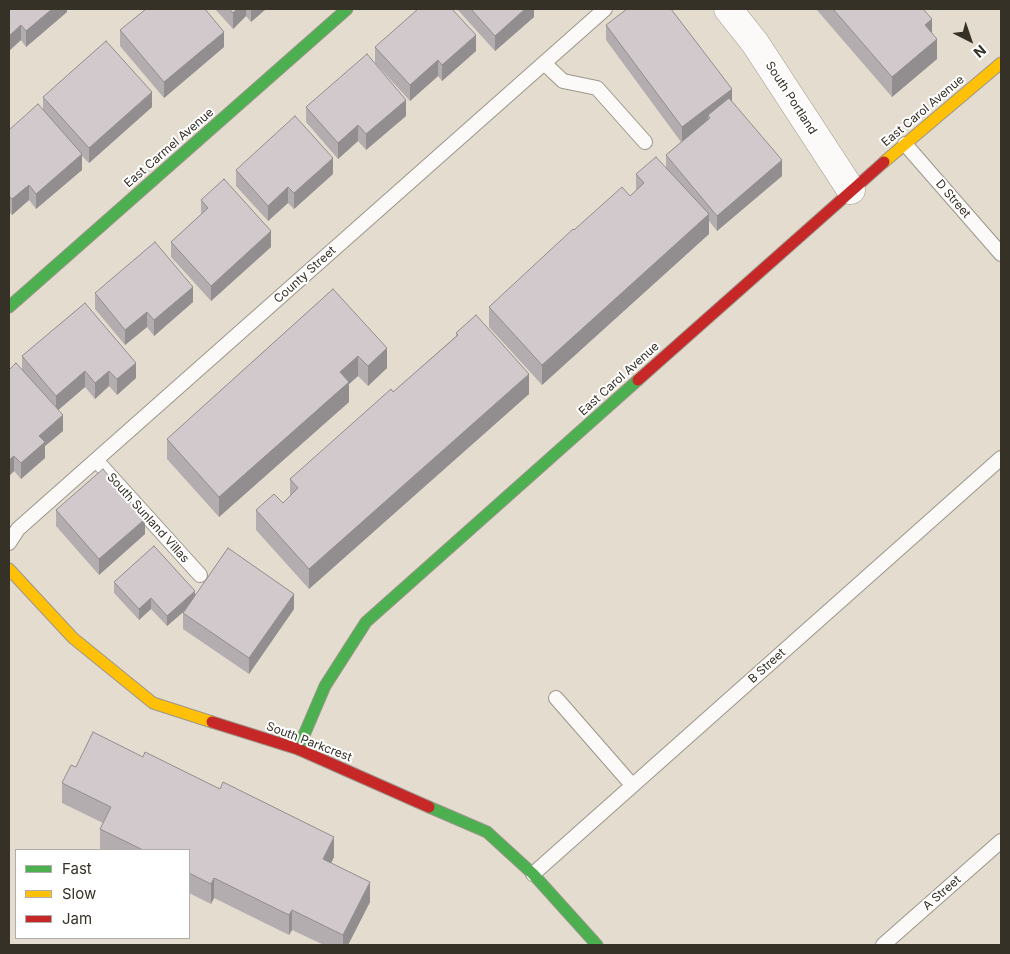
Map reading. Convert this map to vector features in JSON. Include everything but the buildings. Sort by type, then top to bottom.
[{"type":"street","name":"East Carmel Avenue","points":[[9,307],[347,9]]},
{"type":"street","name":"South Portland","points":[[728,9],[755,43],[851,190]]},
{"type":"street","name":"East Carol Avenue","points":[[298,749],[325,686],[366,622],[851,190],[1001,63]]},
{"type":"street","name":"South Parkcrest","points":[[9,569],[73,638],[153,704],[298,749],[487,832],[533,874],[596,945]]},
{"type":"lane","name":"County Street","points":[[9,543],[18,529],[605,9]]},
{"type":"lane","points":[[544,63],[563,81],[597,88],[646,142]]},
{"type":"lane","name":"D Street","points":[[905,144],[1001,254]]},
{"type":"lane","name":"B Street","points":[[533,874],[1001,458]]},
{"type":"lane","name":"South Sunland Villas","points":[[96,460],[200,575]]},
{"type":"lane","points":[[556,698],[632,785]]},
{"type":"lane","name":"A Street","points":[[883,945],[1001,841]]},
{"type":"traffic: fast","points":[[9,307],[347,9]]},
{"type":"traffic: fast","points":[[298,749],[325,686],[366,622],[638,380]]},
{"type":"traffic: fast","points":[[429,807],[487,832],[533,874],[597,945]]},
{"type":"traffic: slow","points":[[884,162],[1001,63]]},
{"type":"traffic: slow","points":[[9,569],[73,638],[153,703],[212,722]]},
{"type":"traffic: jam","points":[[638,380],[884,162]]},
{"type":"traffic: jam","points":[[212,722],[298,749],[429,807]]}]
